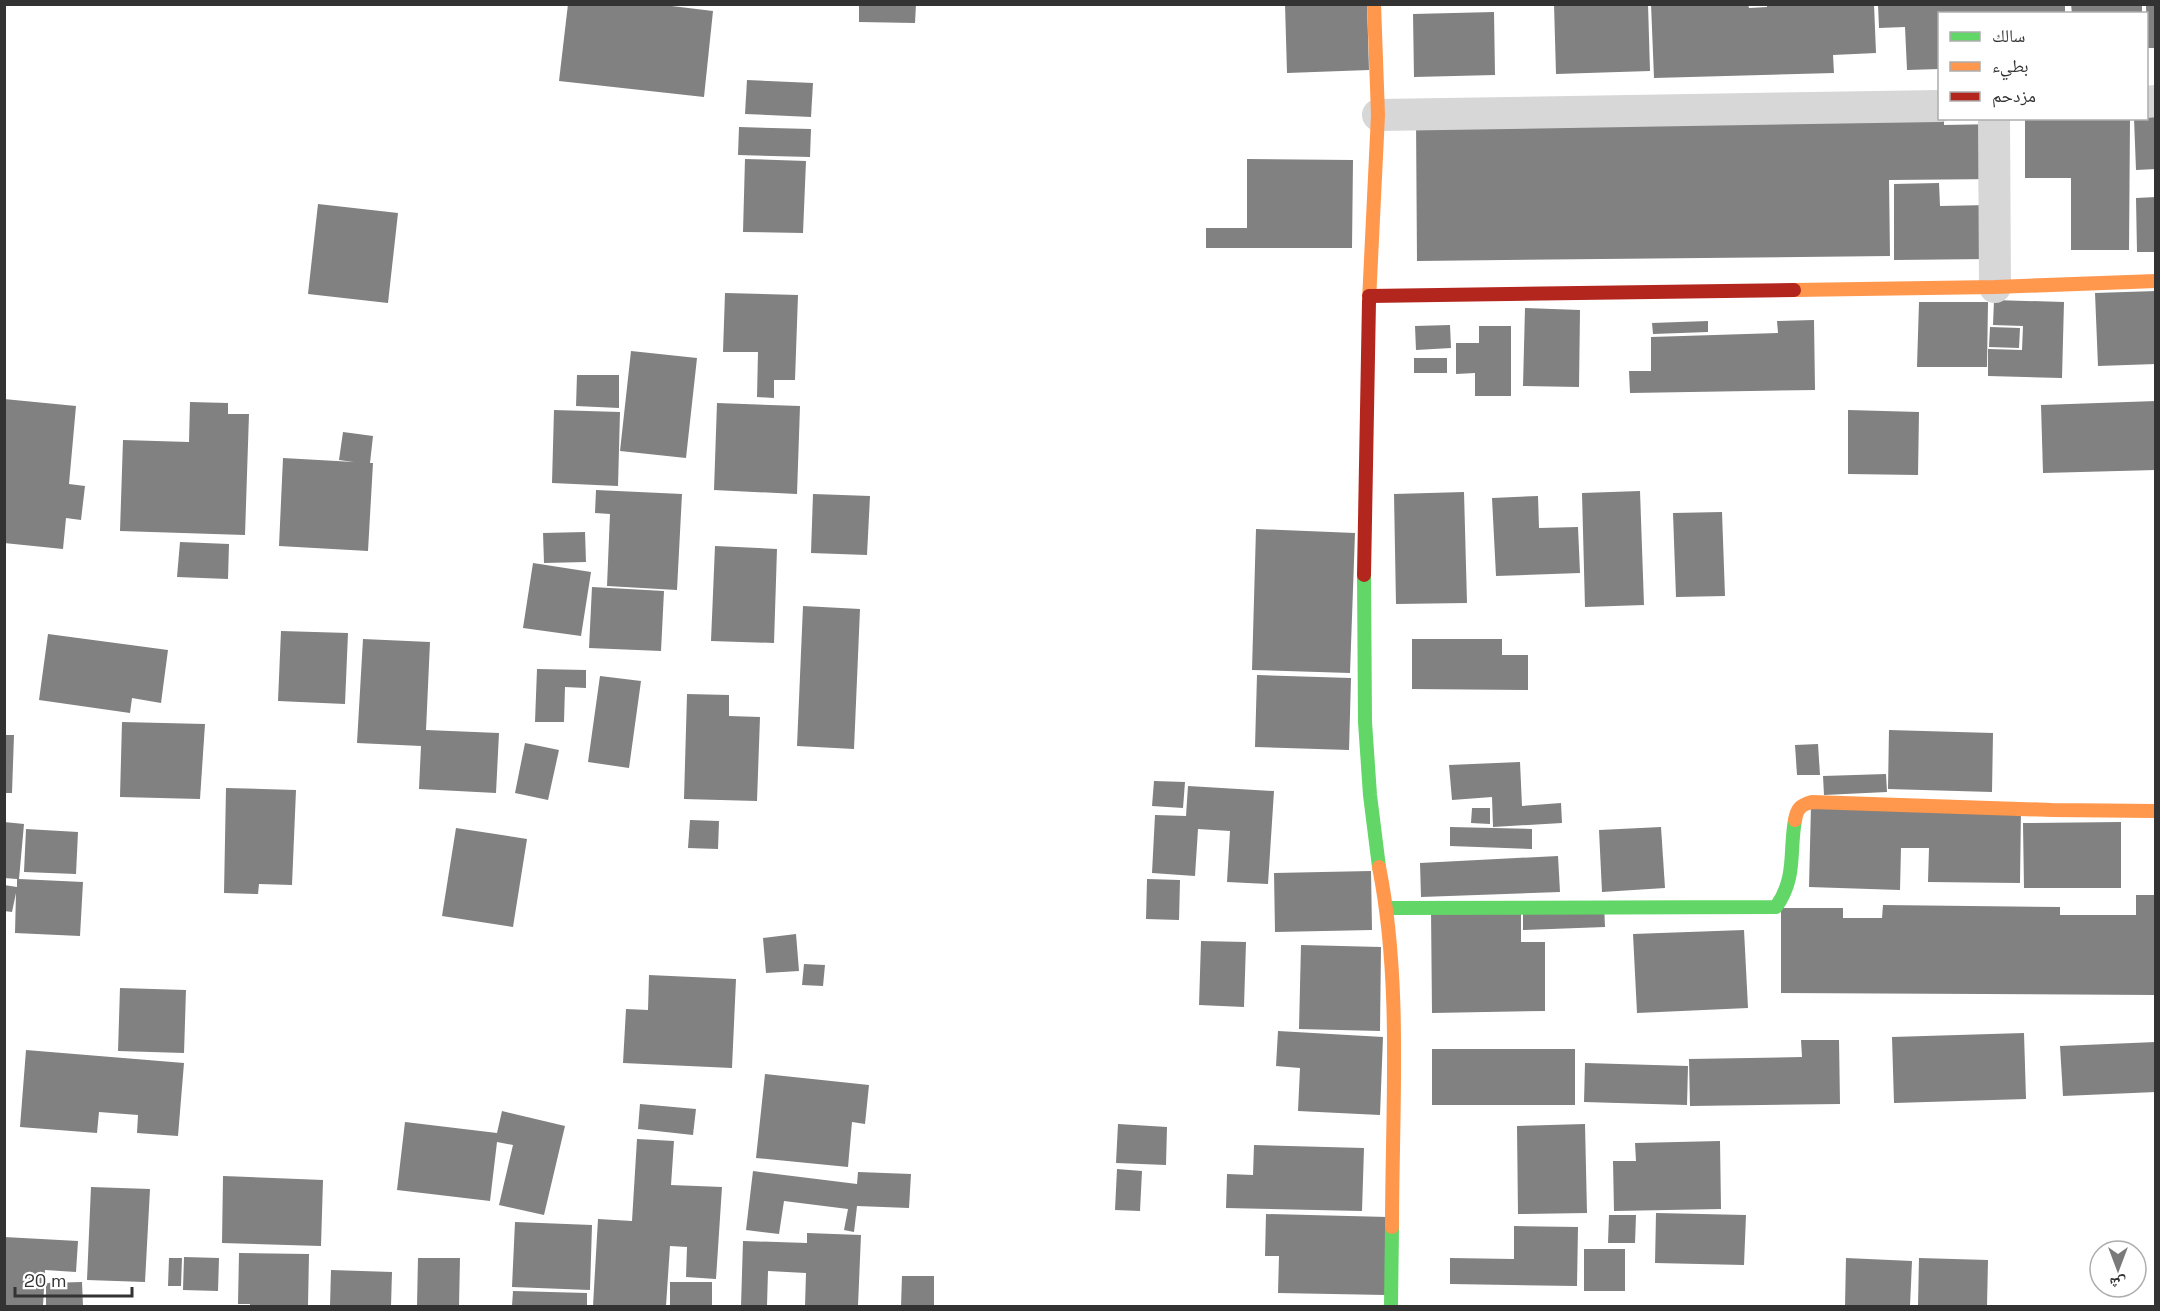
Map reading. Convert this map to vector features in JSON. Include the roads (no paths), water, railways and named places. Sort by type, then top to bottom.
[{"type":"street","points":[[1374,4],[1378,114],[1369,296],[1363,524],[1365,723],[1376,854],[1387,908],[1393,1014],[1391,1306]]},
{"type":"street","points":[[1378,114],[1938,106]]},
{"type":"street","points":[[1994,120],[1995,287]]},
{"type":"street","points":[[1369,296],[1995,287],[2156,281]]},
{"type":"street","points":[[1387,908],[1776,907],[1791,882],[1797,810],[1803,804],[1812,802],[2156,811]]}]
